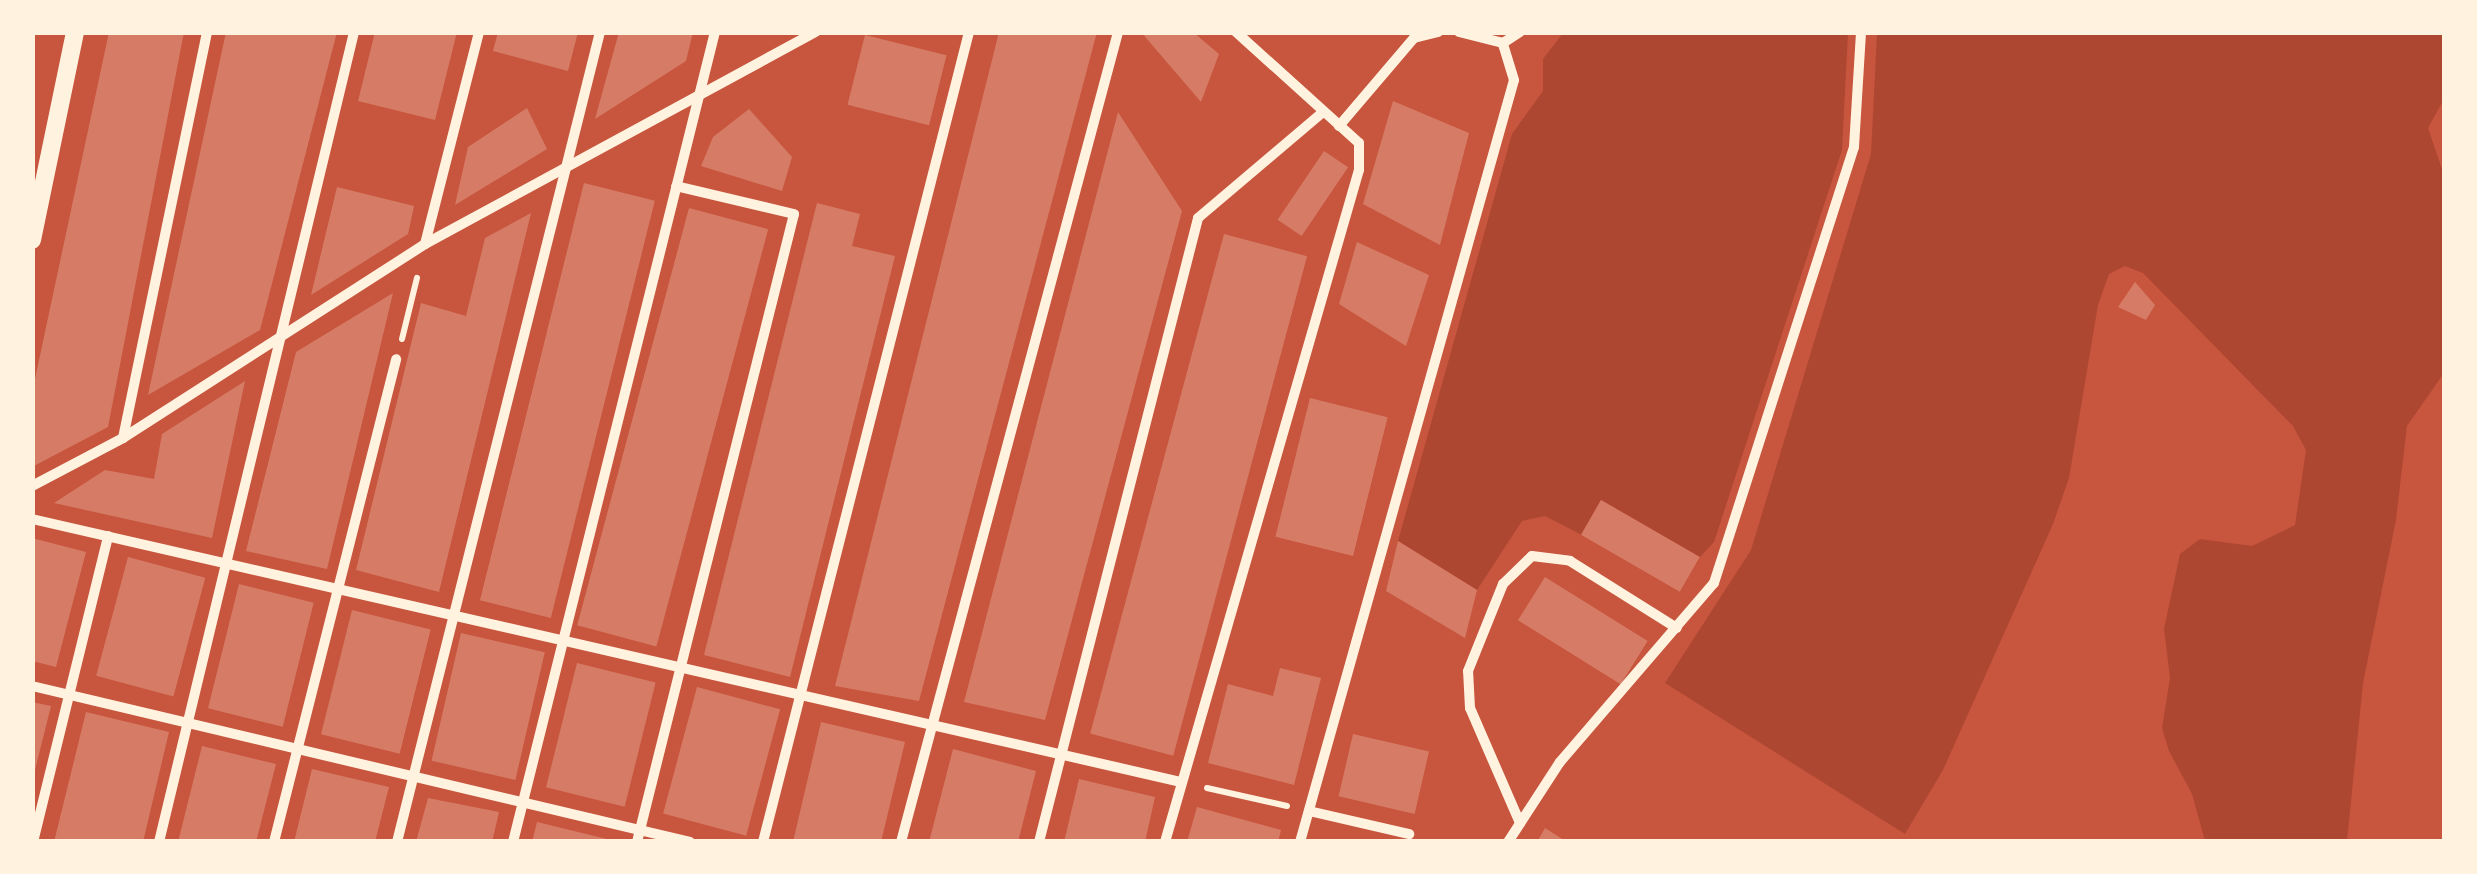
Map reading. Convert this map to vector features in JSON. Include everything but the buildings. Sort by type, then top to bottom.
[{"type":"street","points":[[32,240],[75,32]]},
{"type":"street","points":[[124,438],[207,32]]},
{"type":"street","points":[[159,842],[354,32]]},
{"type":"street","points":[[426,244],[479,32]]},
{"type":"street","points":[[397,842],[600,32]]},
{"type":"street","points":[[512,842],[714,32]]},
{"type":"street","points":[[32,486],[124,438],[426,244],[566,164],[816,32]]},
{"type":"street","points":[[764,842],[969,32]]},
{"type":"street","points":[[901,842],[1118,32]]},
{"type":"street","points":[[1166,842],[1359,170],[1359,143],[1236,32]]},
{"type":"street","points":[[1339,126],[1414,38],[1438,32]]},
{"type":"street","points":[[1459,32],[1503,42],[1520,32]]},
{"type":"street","points":[[1508,842],[1560,762],[1714,583],[1756,465],[1854,147],[1861,32]]},
{"type":"street","points":[[1300,842],[1514,80],[1503,42]]},
{"type":"street","points":[[1038,842],[1198,218],[1322,112]]},
{"type":"street","points":[[638,836],[794,214],[676,186]]},
{"type":"street","points":[[274,842],[396,359]]},
{"type":"street","points":[[32,519],[1181,782]]},
{"type":"street","points":[[34,842],[108,536]]},
{"type":"street","points":[[1520,823],[1470,708],[1468,672],[1504,584],[1532,556],[1570,561],[1677,628]]},
{"type":"street","points":[[32,686],[522,802],[638,836],[690,842]]},
{"type":"street","points":[[1309,811],[1409,834]]},
{"type":"path","points":[[396,359],[426,244]]},
{"type":"path","points":[[1181,782],[1309,811]]},
{"type":"shaded area","points":[[1563,33],[1848,33],[1842,150],[1714,542],[1700,557],[1601,500],[1582,535],[1545,516],[1522,521],[1477,590],[1398,541],[1512,134],[1543,91],[1543,59]]},
{"type":"shaded area","points":[[1877,33],[2444,33],[2444,99],[2428,128],[2444,175],[2444,373],[2407,426],[2396,520],[2363,683],[2347,841],[2205,841],[2192,794],[2169,751],[2162,728],[2170,678],[2164,629],[2180,554],[2200,539],[2252,546],[2295,525],[2306,450],[2293,426],[2143,273],[2125,266],[2109,274],[2098,305],[2069,478],[2053,524],[1943,770],[1905,834],[1665,683],[1751,550],[1871,154]]}]
